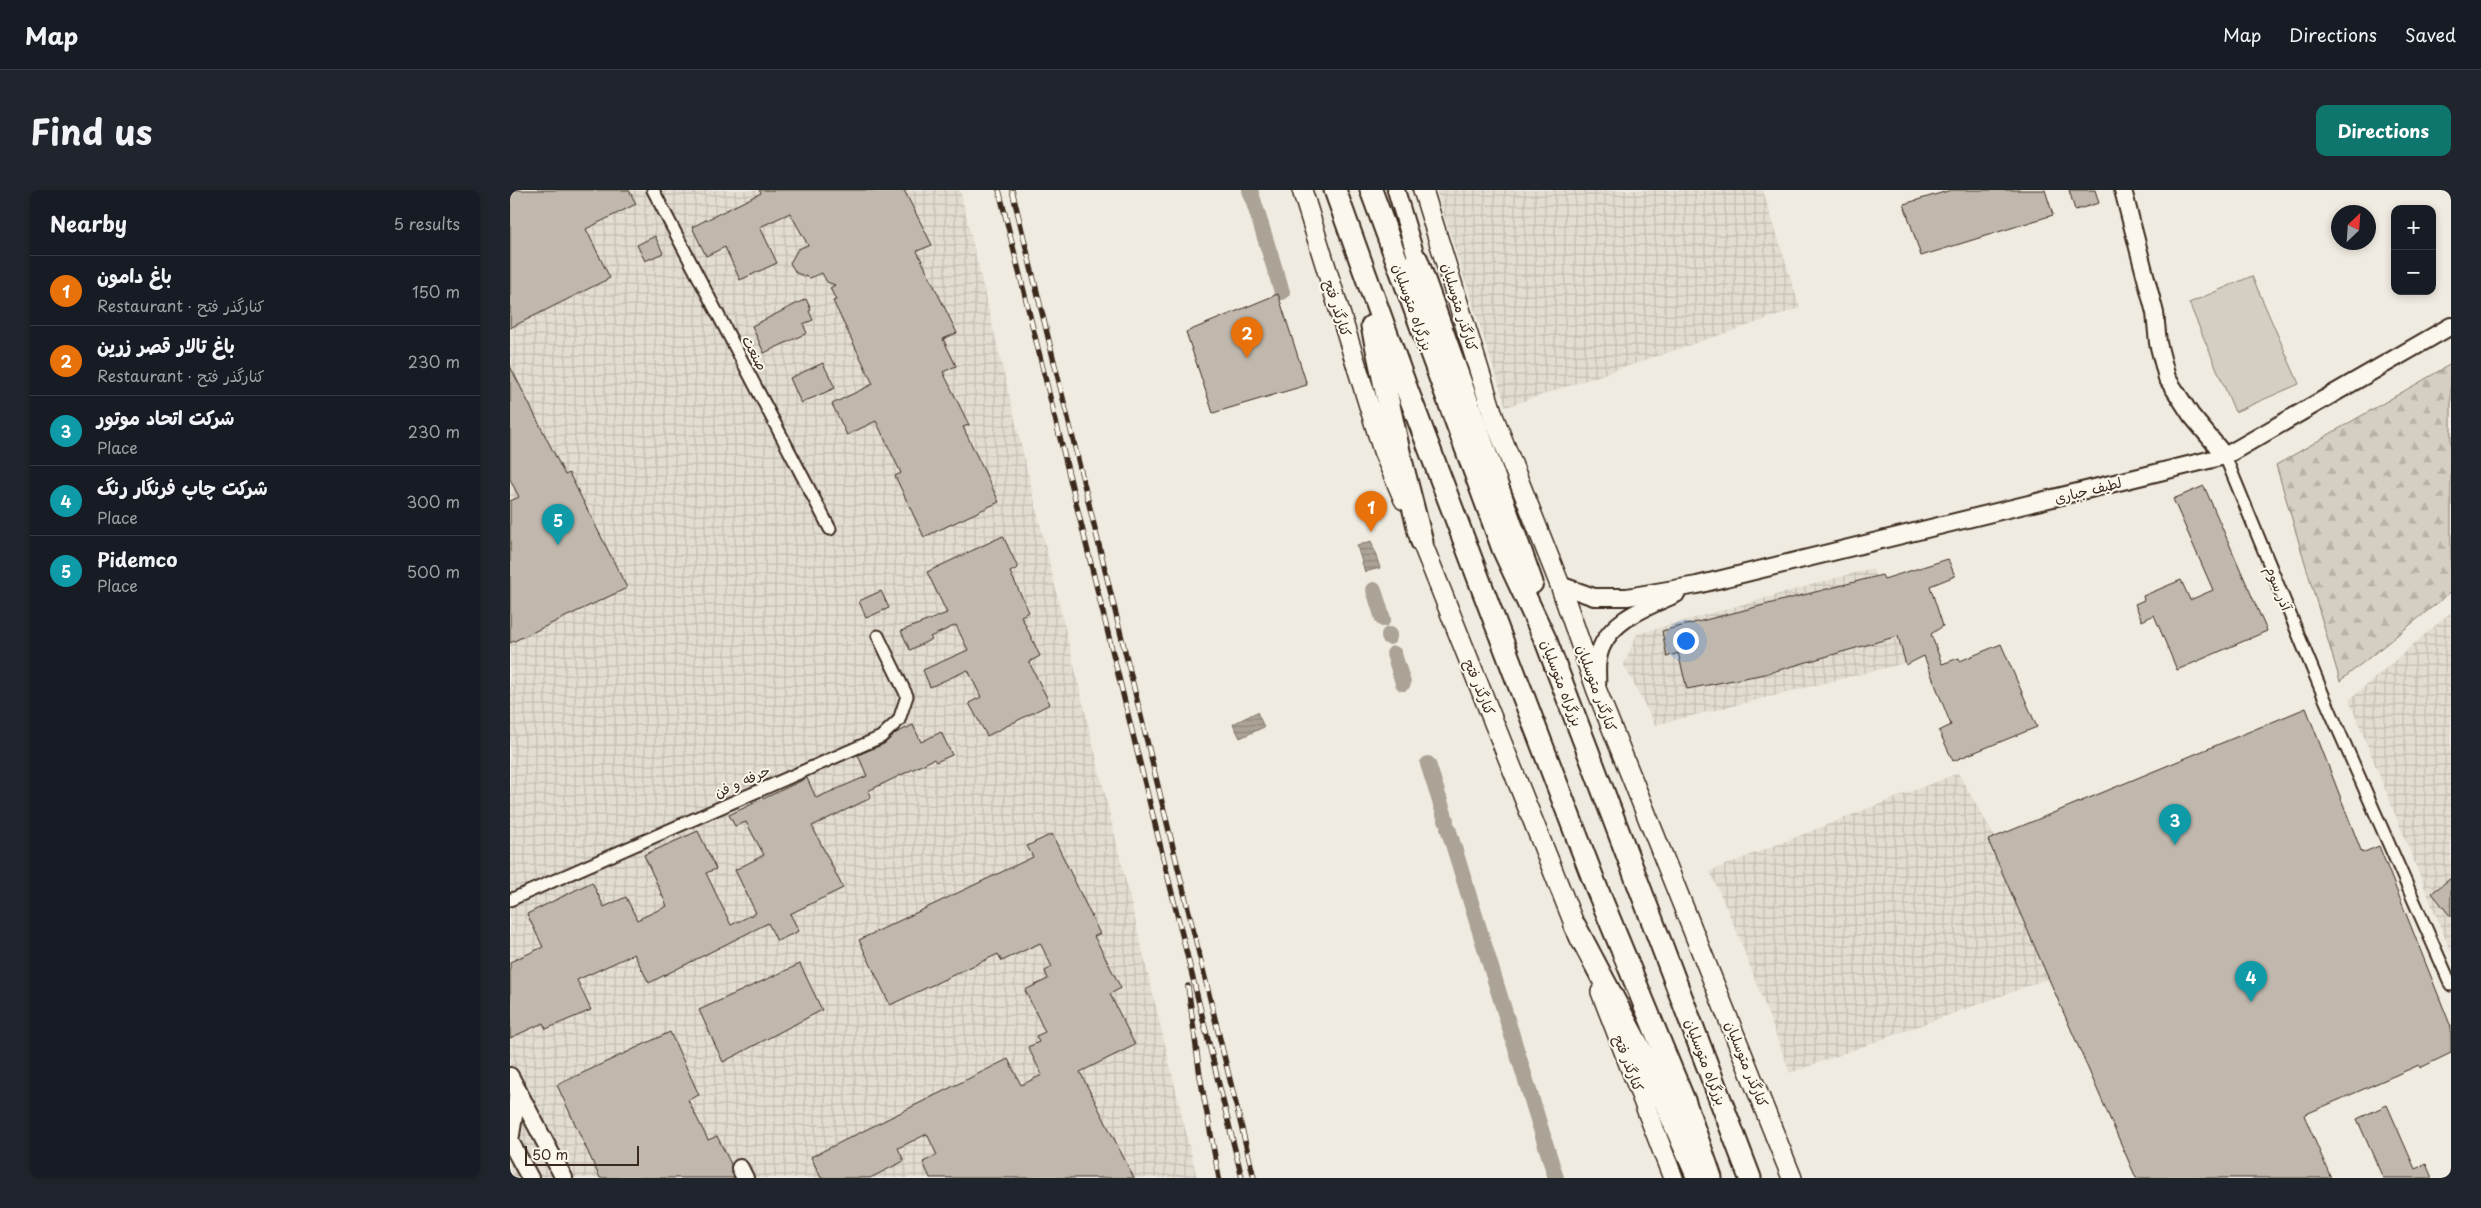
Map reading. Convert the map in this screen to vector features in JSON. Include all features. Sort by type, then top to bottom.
[{"type":"highway","points":[[1335,190],[1524,699],[1597,889],[1685,1103],[1712,1178]]},
{"type":"highway","name":"بزرگراه متوسلیان","points":[[1371,190],[1503,549],[1546,641],[1750,1178]]},
{"type":"highway","points":[[1357,252],[1400,456],[1422,542]]},
{"type":"highway","points":[[1417,260],[1535,591],[1546,641]]},
{"type":"highway","points":[[1575,926],[1650,1068],[1698,1178]]},
{"type":"main road","points":[[1292,190],[1318,246]]},
{"type":"main road","name":"کنارگذر فتح","points":[[1302,190],[1318,246],[1384,451],[1575,926],[1673,1178]]},
{"type":"main road","points":[[1396,190],[1417,260]]},
{"type":"main road","name":"کنارگذر متوسلیان","points":[[1423,190],[1494,418],[1560,585],[1597,691],[1792,1178]]},
{"type":"main road","name":"آذر سوم","points":[[2123,190],[2155,313],[2158,344],[2168,378],[2190,415],[2225,456]]},
{"type":"main road","name":"لطیف جباری","points":[[1697,585],[2225,456],[2451,326]]},
{"type":"main road","points":[[1560,585],[1594,597],[1619,597],[1697,585]]},
{"type":"main road","points":[[1597,691],[1598,658],[1605,641],[1619,624],[1638,611],[1697,585]]},
{"type":"main road","points":[[510,1076],[564,1178]]},
{"type":"main road","points":[[518,1091],[510,1140],[530,1178]]},
{"type":"street","name":"صنعت","points":[[653,190],[830,529]]},
{"type":"street","name":"آذر سوم","points":[[2225,456],[2324,696],[2451,985]]},
{"type":"street","name":"حرفه و فن","points":[[510,900],[880,737],[899,720],[907,696],[878,636]]},
{"type":"shaded area","points":[[510,190],[960,190],[1197,1178],[510,1178]]},
{"type":"shaded area","points":[[1436,190],[1763,190],[1800,308],[1506,407]]},
{"type":"shaded area","points":[[1371,541],[1380,568],[1365,572],[1357,546]]},
{"type":"shaded area","points":[[1872,568],[1914,661],[1655,725],[1624,665],[1637,634]]},
{"type":"shaded area","points":[[2451,612],[2451,953],[2349,700]]},
{"type":"shaded area","points":[[2306,708],[2362,855],[2451,1052],[2156,1178],[2136,1178],[2050,978],[1790,1073],[1739,937],[1710,871],[1958,773],[1995,837]]},
{"type":"shaded area","points":[[1257,712],[1264,727],[1240,738],[1233,724]]},
{"type":"green space","points":[[2252,276],[2299,384],[2235,412],[2189,303]]},
{"type":"green space","points":[[2451,364],[2451,592],[2340,681],[2276,465]]},
{"type":"building","points":[[510,190],[629,190],[636,204],[586,229],[610,278],[510,328]]},
{"type":"building","points":[[759,190],[904,190],[932,245],[917,251],[957,333],[943,339],[956,366],[943,372],[969,425],[963,427],[999,502],[924,537],[895,476],[901,473],[876,421],[847,435],[832,404],[873,384],[833,301],[836,300],[830,288],[835,285],[827,282],[822,273],[810,278],[796,273],[790,263],[798,249],[808,245],[790,213],[760,227],[777,263],[740,280],[725,247],[706,256],[692,227],[761,193]]},
{"type":"building","points":[[1951,190],[2045,190],[2053,215],[1921,256],[1904,204]]},
{"type":"building","points":[[2069,190],[2095,190],[2099,203],[2075,210]]},
{"type":"building","points":[[655,236],[663,253],[645,261],[637,245]]},
{"type":"building","points":[[1278,294],[1307,385],[1213,413],[1186,332]]},
{"type":"building","points":[[806,299],[813,320],[803,324],[807,333],[764,353],[752,326]]},
{"type":"building","points":[[823,363],[835,388],[801,403],[790,378]]},
{"type":"building","points":[[510,366],[565,475],[569,473],[627,588],[510,643],[510,501],[519,497],[510,479]]},
{"type":"building","points":[[2204,486],[2267,631],[2177,670],[2154,615],[2142,621],[2135,604],[2144,600],[2143,596],[2181,580],[2190,600],[2213,590],[2173,499]]},
{"type":"building","points":[[1003,536],[1018,568],[1010,572],[1029,612],[1021,616],[1040,656],[1029,662],[1050,704],[987,736],[969,703],[981,697],[968,670],[930,687],[923,670],[968,650],[956,625],[930,637],[932,639],[910,650],[901,631],[947,613],[927,572]]},
{"type":"building","points":[[1948,559],[1955,576],[1930,586],[1943,626],[1931,634],[1942,664],[1959,658],[1960,661],[2001,644],[2037,727],[1953,761],[1939,731],[1951,725],[1924,656],[1906,665],[1898,636],[1765,674],[1687,689],[1678,653],[1667,657],[1662,631],[1882,575],[1884,579]]},
{"type":"building","points":[[881,591],[889,608],[866,618],[859,601]]},
{"type":"building","points":[[2306,708],[2362,853],[2379,846],[2451,1027],[2451,1053],[2420,1068],[2419,1065],[2304,1115],[2331,1178],[2136,1178],[1988,840]]},
{"type":"building","points":[[913,725],[921,742],[941,732],[952,755],[936,762],[934,759],[868,791],[871,798],[812,826],[843,888],[790,914],[799,931],[777,941],[768,923],[649,983],[634,954],[577,980],[591,1010],[546,1029],[543,1023],[510,1038],[510,962],[543,947],[527,914],[592,882],[604,907],[626,897],[637,920],[667,906],[644,855],[698,831],[716,869],[706,873],[731,925],[756,913],[735,870],[764,855],[746,822],[735,826],[729,815],[807,778],[816,798],[867,776],[858,755],[884,744],[896,733]]},
{"type":"building","points":[[1052,834],[1100,934],[1094,936],[1121,988],[1110,994],[1135,1045],[1080,1072],[1134,1178],[930,1178],[923,1162],[937,1155],[927,1134],[898,1148],[904,1161],[870,1178],[821,1178],[811,1157],[1008,1059],[1021,1085],[1042,1075],[1028,1047],[1039,1042],[1036,1036],[1045,1032],[1025,990],[1048,979],[1045,971],[1052,967],[1040,943],[1002,961],[998,954],[890,1005],[859,940],[1033,857],[1027,846]]},
{"type":"building","points":[[2451,878],[2451,917],[2432,893]]},
{"type":"building","points":[[800,964],[822,1010],[723,1062],[699,1010]]},
{"type":"building","points":[[670,1032],[699,1095],[688,1100],[708,1140],[717,1136],[731,1164],[734,1178],[600,1178],[557,1085]]},
{"type":"building","points":[[2387,1105],[2415,1169],[2426,1164],[2432,1178],[2383,1178],[2357,1119]]},
{"type":"waterway","points":[[1250,190],[1282,292]]},
{"type":"waterway","points":[[1374,590],[1383,619]]},
{"type":"waterway","points":[[1394,654],[1403,683]]},
{"type":"waterway","points":[[1428,764],[1446,820]]},
{"type":"waterway","points":[[1448,828],[1556,1178]]},
{"type":"railway","points":[[999,190],[1242,1178]]},
{"type":"railway","points":[[1012,190],[1254,1178]]},
{"type":"railway","points":[[1188,986],[1200,1076],[1219,1178]]},
{"type":"place","name":"باغ تالار قصر زرین","points":[[1247,358]]},
{"type":"place","name":"باغ دامون","points":[[1371,532]]},
{"type":"place","name":"Pidemco","points":[[558,545]]},
{"type":"place","name":"شرکت اتحاد موتور","points":[[2175,845]]},
{"type":"place","name":"شرکت چاپ فرنگار رنگ","points":[[2251,1002]]}]
